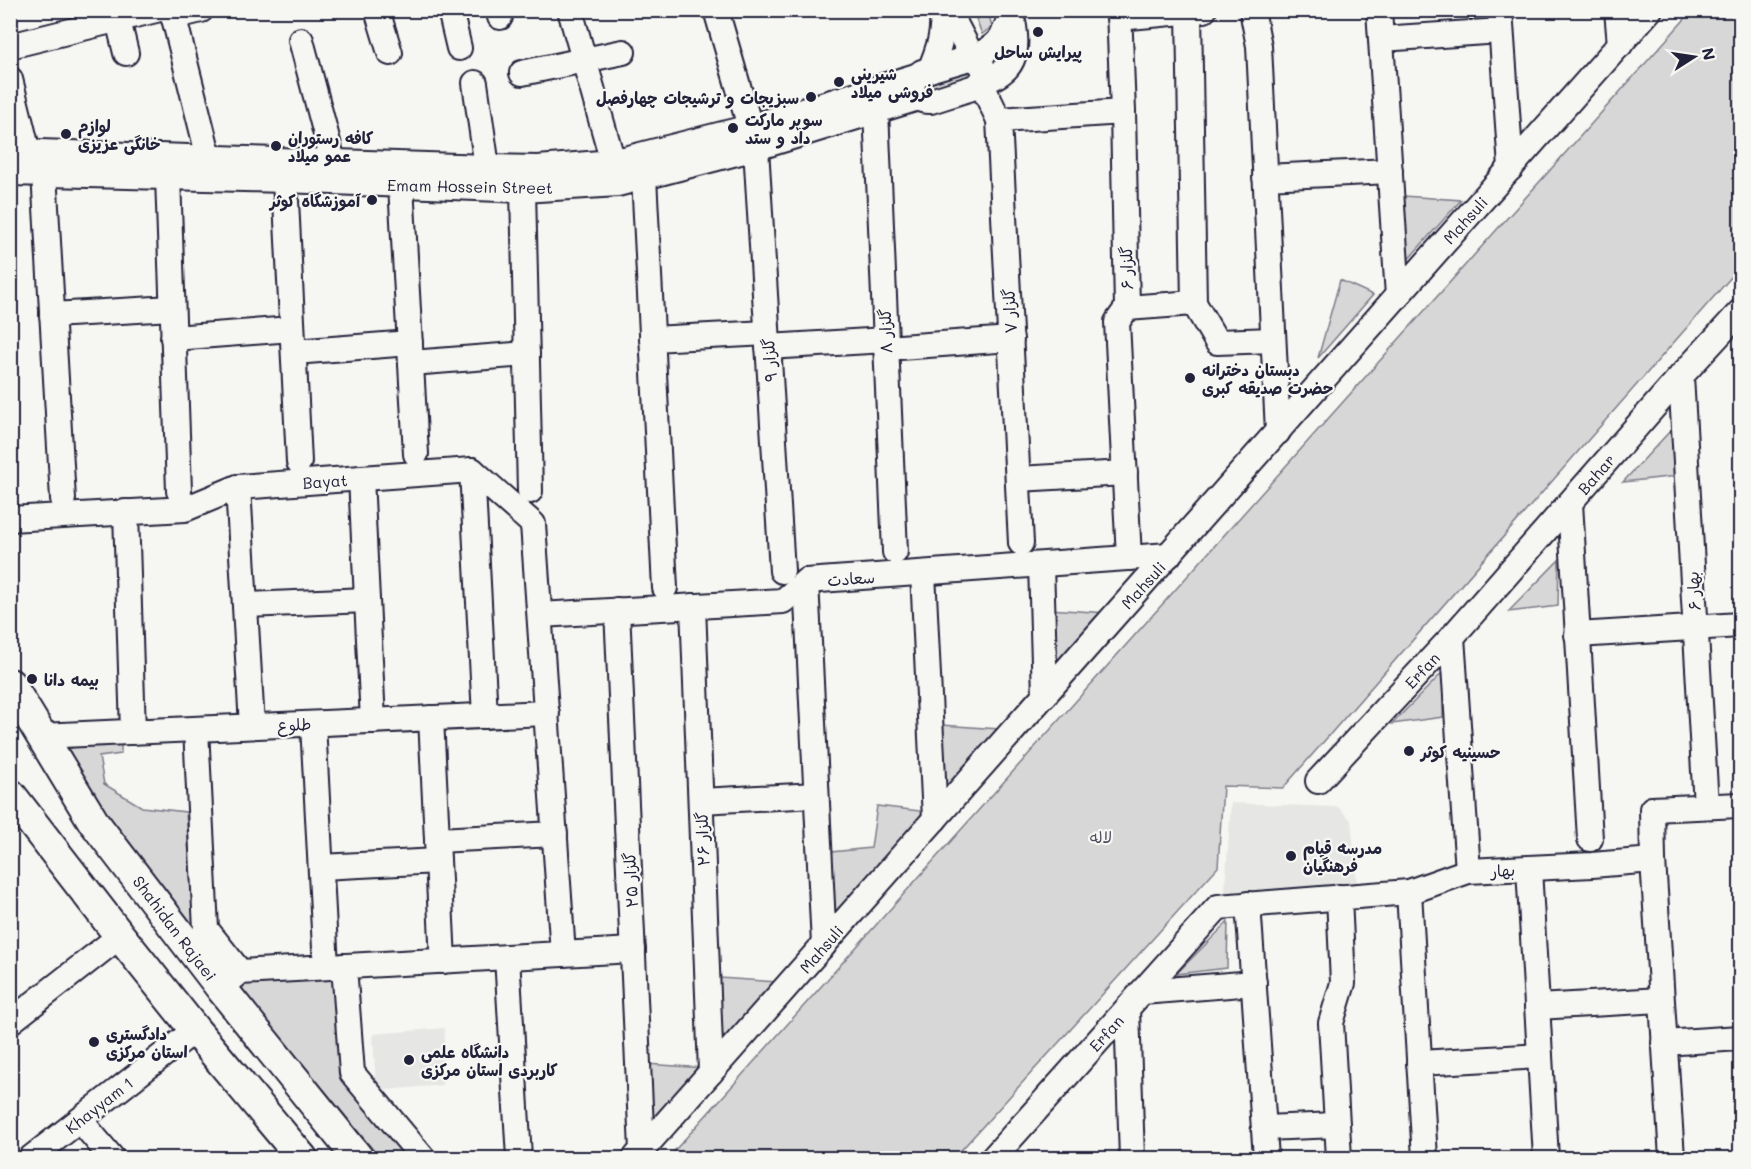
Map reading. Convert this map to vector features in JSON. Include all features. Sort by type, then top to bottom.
[{"type":"main road","name":"Shahidan Rajaei","points":[[10,684],[93,821],[231,980],[358,1158]]},
{"type":"main road","points":[[10,794],[195,1030],[302,1158]]},
{"type":"street","points":[[10,46],[118,20],[201,10]]},
{"type":"street","points":[[377,10],[390,53]]},
{"type":"street","points":[[450,10],[459,48]]},
{"type":"street","points":[[570,10],[613,162]]},
{"type":"street","name":"گلزار ۹","points":[[716,10],[753,138],[782,571]]},
{"type":"street","points":[[942,10],[943,27],[940,47],[922,81],[924,101],[975,87],[1002,72],[1011,63],[1016,46],[1011,13]]},
{"type":"street","points":[[948,10],[973,58]]},
{"type":"street","points":[[1252,10],[1258,46],[1278,432]]},
{"type":"street","points":[[1379,10],[1398,296]]},
{"type":"street","points":[[1617,10],[1620,45]]},
{"type":"street","name":"Mahsuli","points":[[639,1154],[1650,10]]},
{"type":"street","points":[[1119,14],[1197,11],[1194,303],[1217,342],[1274,340]]},
{"type":"street","points":[[167,13],[209,158]]},
{"type":"street","points":[[922,81],[993,48],[1001,41],[1011,13]]},
{"type":"street","name":"گلزار ۶","points":[[1119,14],[1127,308],[1117,322],[1129,558]]},
{"type":"street","points":[[118,20],[126,53]]},
{"type":"street","points":[[1381,39],[1500,21],[1511,168]]},
{"type":"street","points":[[300,40],[333,161]]},
{"type":"street","points":[[522,73],[623,52]]},
{"type":"street","name":"گلزار ۷","points":[[973,58],[980,62],[984,69],[981,83],[999,120],[1021,543]]},
{"type":"street","points":[[10,79],[19,152]]},
{"type":"street","name":"Emam Hossein Street","points":[[10,173],[285,180],[523,190],[618,184],[922,81]]},
{"type":"street","name":"Emam Hossein Street","points":[[19,152],[538,168],[613,162],[753,138],[876,110],[922,81]]},
{"type":"street","points":[[475,83],[487,167]]},
{"type":"street","name":"گلزار ۸","points":[[876,110],[894,552]]},
{"type":"street","points":[[999,120],[1123,112]]},
{"type":"street","points":[[1265,177],[1390,171]]},
{"type":"street","points":[[44,173],[63,499]]},
{"type":"street","points":[[168,177],[179,491]]},
{"type":"street","points":[[644,177],[665,588]]},
{"type":"street","points":[[285,180],[299,462]]},
{"type":"street","points":[[401,185],[416,454]]},
{"type":"street","points":[[523,190],[530,491]]},
{"type":"street","points":[[1127,308],[1194,303]]},
{"type":"street","points":[[52,315],[172,308]]},
{"type":"street","name":"Bahar","points":[[1452,637],[1740,312]]},
{"type":"street","points":[[173,338],[293,340],[411,353],[527,354]]},
{"type":"street","points":[[652,339],[886,344],[1011,339]]},
{"type":"street","name":"بهار ۶","points":[[1681,376],[1706,806]]},
{"type":"street","points":[[472,470],[533,525],[563,954]]},
{"type":"street","points":[[472,470],[485,716]]},
{"type":"street","name":"Bayat","points":[[10,519],[185,509],[238,487],[472,470]]},
{"type":"street","points":[[1018,479],[1125,473]]},
{"type":"street","points":[[361,478],[372,721]]},
{"type":"street","points":[[238,487],[252,726]]},
{"type":"street","points":[[1570,502],[1590,839]]},
{"type":"street","points":[[126,512],[133,732]]},
{"type":"street","name":"سعادت","points":[[540,615],[783,601],[806,581],[1169,555]]},
{"type":"street","points":[[1041,565],[1045,695]]},
{"type":"street","points":[[923,573],[935,819]]},
{"type":"street","points":[[806,581],[824,945]]},
{"type":"street","points":[[245,605],[367,600]]},
{"type":"street","name":"گلزار ۲۶","points":[[693,606],[711,1072]]},
{"type":"street","name":"گلزار ۲۵","points":[[617,610],[633,950],[639,1154]]},
{"type":"street","points":[[1577,635],[1740,625]]},
{"type":"street","points":[[1452,637],[1468,871]]},
{"type":"street","name":"Erfan","points":[[1318,781],[1452,637]]},
{"type":"street","name":"طلوع","points":[[40,736],[547,713]]},
{"type":"street","points":[[431,718],[443,960]]},
{"type":"street","points":[[314,724],[321,867],[352,1073],[423,1158]]},
{"type":"street","points":[[196,729],[206,929],[231,980],[335,967],[633,950]]},
{"type":"street","points":[[701,801],[816,795]]},
{"type":"street","points":[[1672,1158],[1661,1000],[1652,809],[1740,805]]},
{"type":"street","points":[[321,867],[555,834]]},
{"type":"street","name":"بهار","points":[[1218,907],[1408,891],[1468,871],[1653,860]]},
{"type":"street","points":[[1529,868],[1546,1158]]},
{"type":"street","points":[[1408,891],[1425,1158]]},
{"type":"street","points":[[1339,897],[1343,983],[1330,1023],[1339,1158]]},
{"type":"street","points":[[1248,904],[1266,1158]]},
{"type":"street","name":"Erfan","points":[[993,1158],[1010,1149],[1134,1001],[1218,907]]},
{"type":"street","points":[[10,1022],[120,936]]},
{"type":"street","points":[[507,957],[519,1158]]},
{"type":"street","points":[[1132,1158],[1134,1001],[1254,983]]},
{"type":"street","points":[[1537,1007],[1661,1000]]},
{"type":"street","name":"Khayyam 1","points":[[31,1158],[195,1030]]},
{"type":"street","points":[[1664,1043],[1740,1038]]},
{"type":"street","points":[[1419,1062],[1540,1056]]},
{"type":"street","points":[[80,1120],[112,1158]]},
{"type":"street","points":[[1264,1128],[1337,1125]]},
{"type":"shaded area","name":"مدرسه قیام فرهنگیان","points":[[1231,803],[1338,807],[1351,820],[1358,893],[1224,902]]},
{"type":"shaded area","name":"دانشگاه علمی کاربردی استان مرکزی","points":[[445,1028],[442,1085],[376,1091],[373,1034]]},
{"type":"green space","points":[[973,11],[988,11],[992,27],[982,34]]},
{"type":"green space","name":"لاله","points":[[1692,11],[1740,11],[1740,267],[1283,788],[1223,786],[1218,867],[954,1158],[668,1158]]},
{"type":"green space","points":[[967,71],[969,77],[930,89],[928,82]]},
{"type":"green space","points":[[1403,196],[1461,200],[1405,263]]},
{"type":"green space","points":[[1340,280],[1373,295],[1318,358]]},
{"type":"green space","points":[[1671,430],[1677,476],[1623,482]]},
{"type":"green space","points":[[1559,560],[1558,606],[1508,612]]},
{"type":"green space","points":[[1049,609],[1107,613],[1052,676]]},
{"type":"green space","points":[[1443,672],[1443,717],[1392,724]]},
{"type":"green space","points":[[941,725],[999,729],[944,792]]},
{"type":"green space","points":[[121,741],[121,754],[99,757],[104,784],[142,807],[186,812],[195,939],[73,770],[70,749],[77,745]]},
{"type":"green space","points":[[877,806],[929,812],[833,919],[831,852],[871,848]]},
{"type":"green space","points":[[1228,922],[1227,968],[1176,974]]},
{"type":"green space","points":[[332,975],[344,1078],[412,1158],[380,1158],[240,988],[256,978]]},
{"type":"green space","points":[[719,978],[777,982],[722,1044]]},
{"type":"green space","points":[[646,1064],[704,1068],[648,1131]]},
{"type":"place","name":"پیرایش ساحل","points":[[1038,32]]},
{"type":"place","name":"شیرینی فروشی میلاد","points":[[839,82]]},
{"type":"place","name":"سبزیجات و ترشیجات چهارفصل","points":[[811,97]]},
{"type":"place","name":"سوپر مارکت داد و ستد","points":[[733,128]]},
{"type":"place","name":"لوازم خانگی عزیزی","points":[[66,134]]},
{"type":"place","name":"کافه رستوران عمو میلاد","points":[[276,146]]},
{"type":"place","name":"آموزشگاه کوثر","points":[[372,200]]},
{"type":"place","name":"دبستان دخترانه حضرت صدیقه کبری","points":[[1190,378]]},
{"type":"place","name":"بیمه دانا","points":[[32,679]]},
{"type":"place","name":"حسینیه کوثر","points":[[1409,751]]},
{"type":"place","name":"مدرسه قیام فرهنگیان","points":[[1291,856]]},
{"type":"place","name":"دادگستری استان مرکزی","points":[[94,1042]]},
{"type":"place","name":"دانشگاه علمی کاربردی استان مرکزی","points":[[409,1060]]}]
